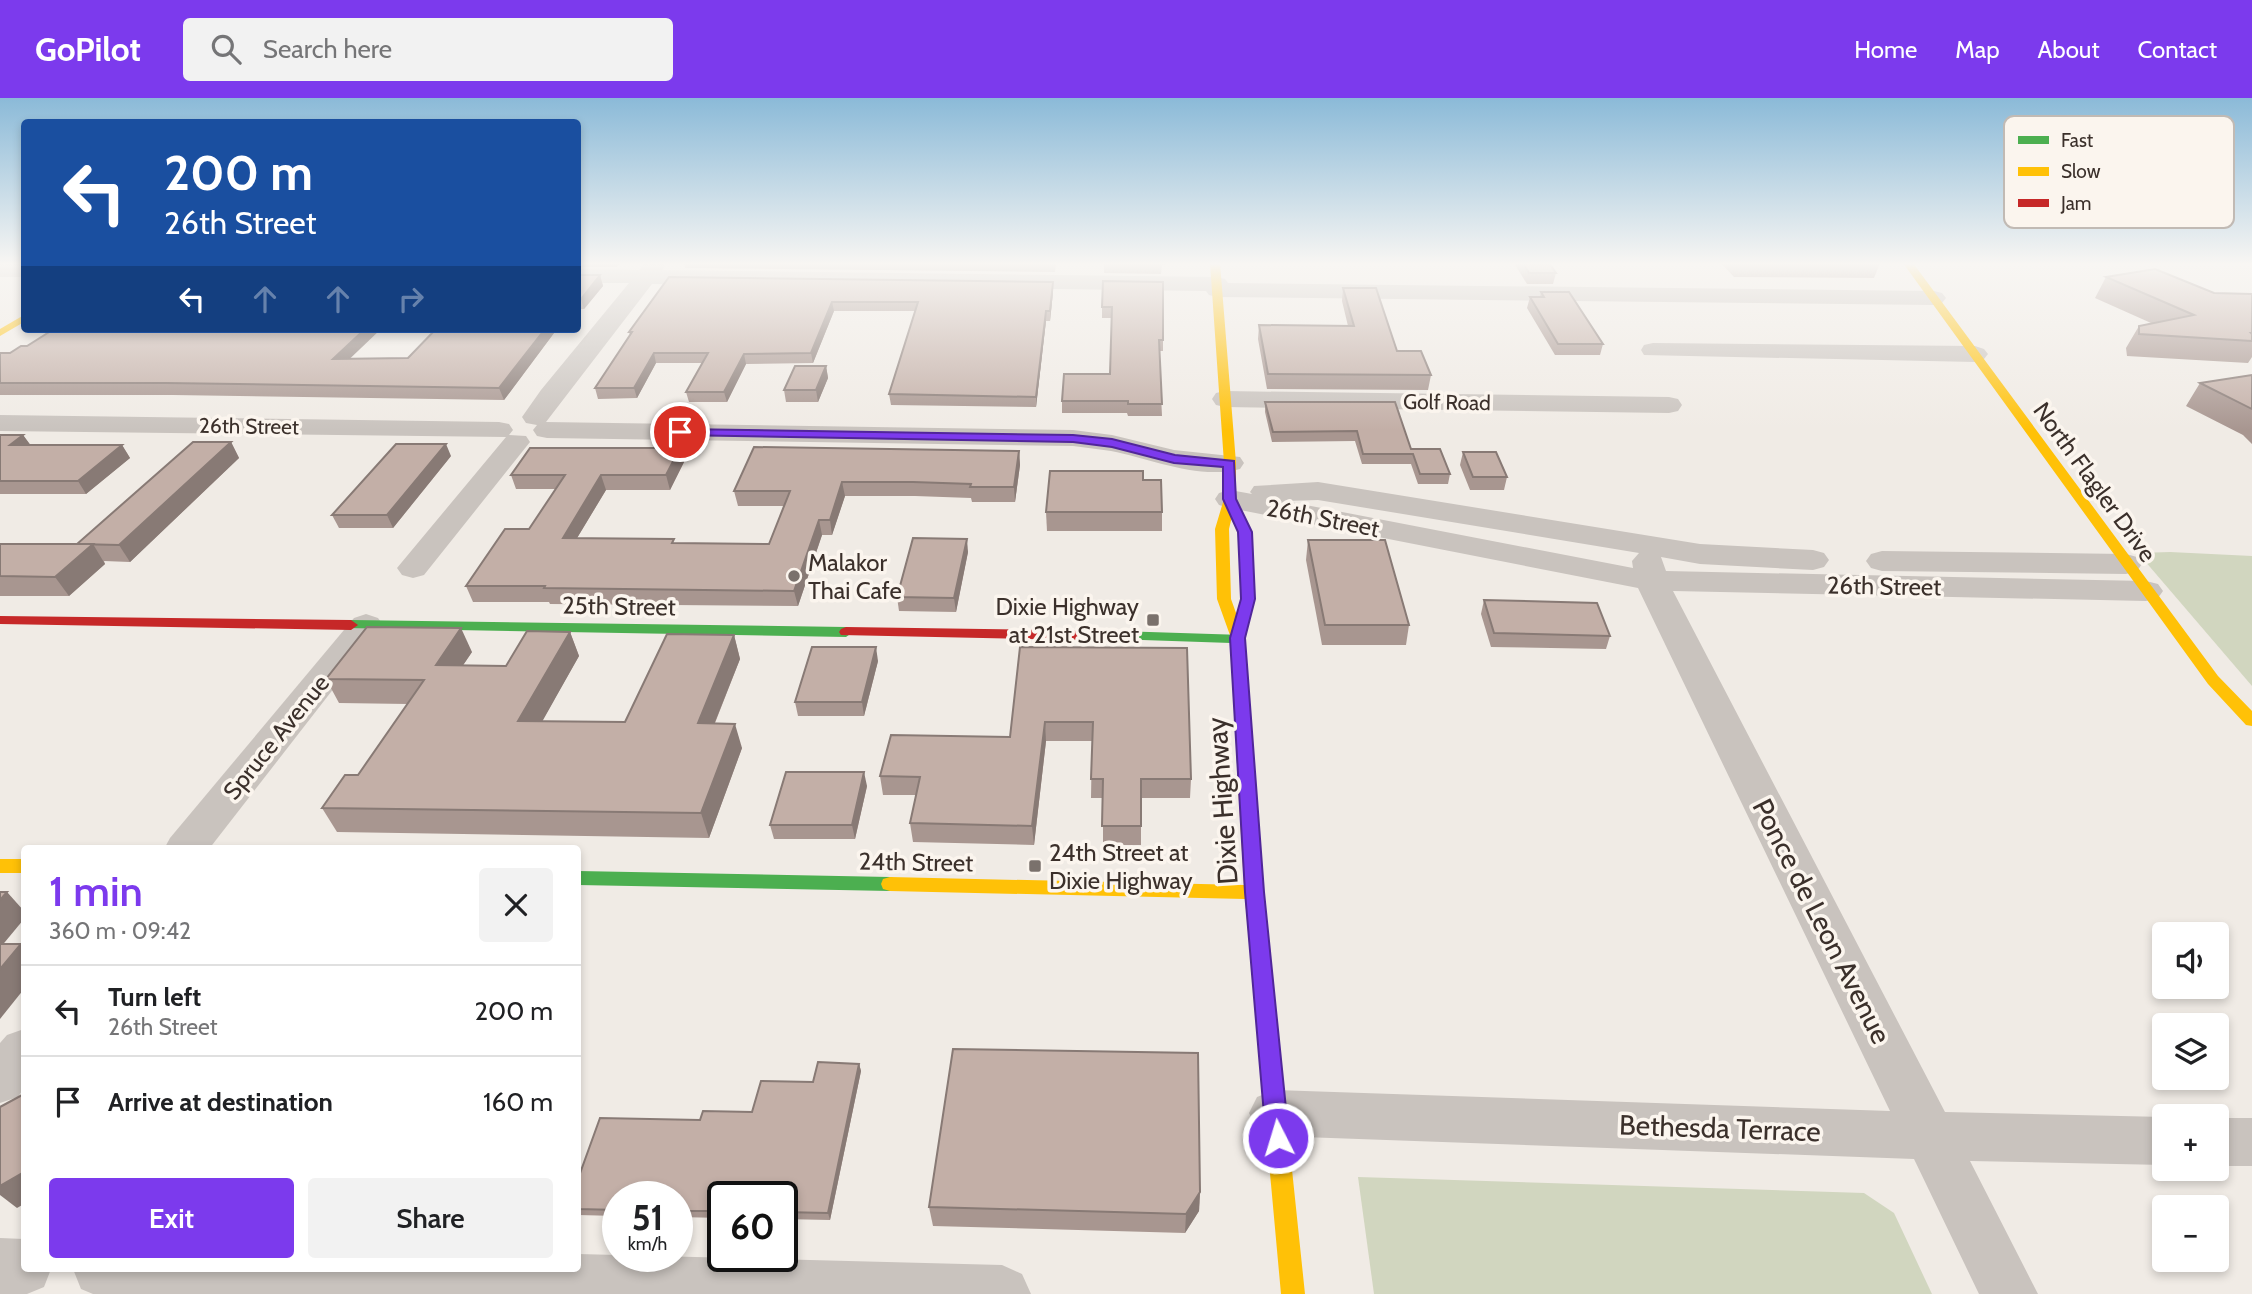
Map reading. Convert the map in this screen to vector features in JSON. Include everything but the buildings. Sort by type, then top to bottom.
[{"type":"main road","name":"Dixie Highway","points":[[1220,319],[1235,510],[1222,529],[1224,599],[1238,638],[1254,892],[1293,1294]]},
{"type":"main road","name":"North Flagler Drive","points":[[1949,319],[2146,591],[2213,680],[2252,721]]},
{"type":"main road","points":[[0,332],[21,320]]},
{"type":"main road","name":"Dixie Highway","points":[[1238,638],[1245,612]]},
{"type":"main road","name":"25th Street","points":[[0,620],[1238,638]]},
{"type":"main road","points":[[0,866],[21,866]]},
{"type":"main road","name":"24th Street","points":[[581,878],[1254,892]]},
{"type":"street","points":[[413,568],[507,436],[538,437],[550,396],[612,319]]},
{"type":"street","points":[[1653,350],[1975,354]]},
{"type":"street","name":"Golf Road","points":[[1225,399],[1669,405]]},
{"type":"street","name":"26th Street","points":[[0,422],[507,436]]},
{"type":"street","points":[[542,424],[1073,438],[1112,443],[1174,459],[1230,463]]},
{"type":"street","name":"26th Street","points":[[1235,510],[1648,563],[2038,589],[2146,591]]},
{"type":"street","name":"26th Street","points":[[1648,563],[1733,557],[2126,564]]},
{"type":"street","name":"Ponce de Leon Avenue","points":[[1648,563],[2009,1294]]},
{"type":"street","points":[[2015,563],[2038,589]]},
{"type":"street","name":"Spruce Avenue","points":[[188,845],[366,625]]},
{"type":"street","points":[[0,1081],[21,1054]]},
{"type":"street","name":"Bethesda Terrace","points":[[1275,1113],[1930,1136],[2152,1141]]},
{"type":"street","points":[[2229,1142],[2252,1142]]},
{"type":"street","points":[[0,1266],[21,1267]]},
{"type":"street","points":[[209,1272],[1002,1294]]},
{"type":"green space","points":[[2138,553],[2252,556],[2252,686]]},
{"type":"green space","points":[[1358,1177],[1864,1193],[1894,1213],[1932,1294],[1374,1294]]},
{"type":"traffic: fast","points":[[351,625],[846,632]]},
{"type":"traffic: fast","points":[[1118,636],[1238,638],[1247,785]]},
{"type":"traffic: fast","points":[[581,878],[890,884]]},
{"type":"traffic: slow","points":[[1219,319],[1230,463],[1230,499],[1222,529],[1224,599],[1238,638]]},
{"type":"traffic: slow","points":[[1949,319],[2213,680],[2252,721]]},
{"type":"traffic: slow","points":[[0,333],[21,320]]},
{"type":"traffic: slow","points":[[1247,785],[1254,892],[1293,1294]]},
{"type":"traffic: slow","points":[[0,866],[21,866]]},
{"type":"traffic: slow","points":[[890,884],[1254,892]]},
{"type":"traffic: jam","points":[[0,620],[351,625]]},
{"type":"traffic: jam","points":[[846,632],[1118,636]]},
{"type":"place","name":"Malakor Thai Cafe","points":[[794,576]]},
{"type":"place","name":"Dixie Highway at 21st Street","points":[[1153,620]]},
{"type":"place","name":"24th Street at Dixie Highway","points":[[1035,866]]},
{"type":"route","points":[[680,432],[1073,438],[1112,443],[1174,459],[1230,463],[1230,499],[1245,532],[1248,599],[1238,638],[1254,892],[1278,1138]]}]
